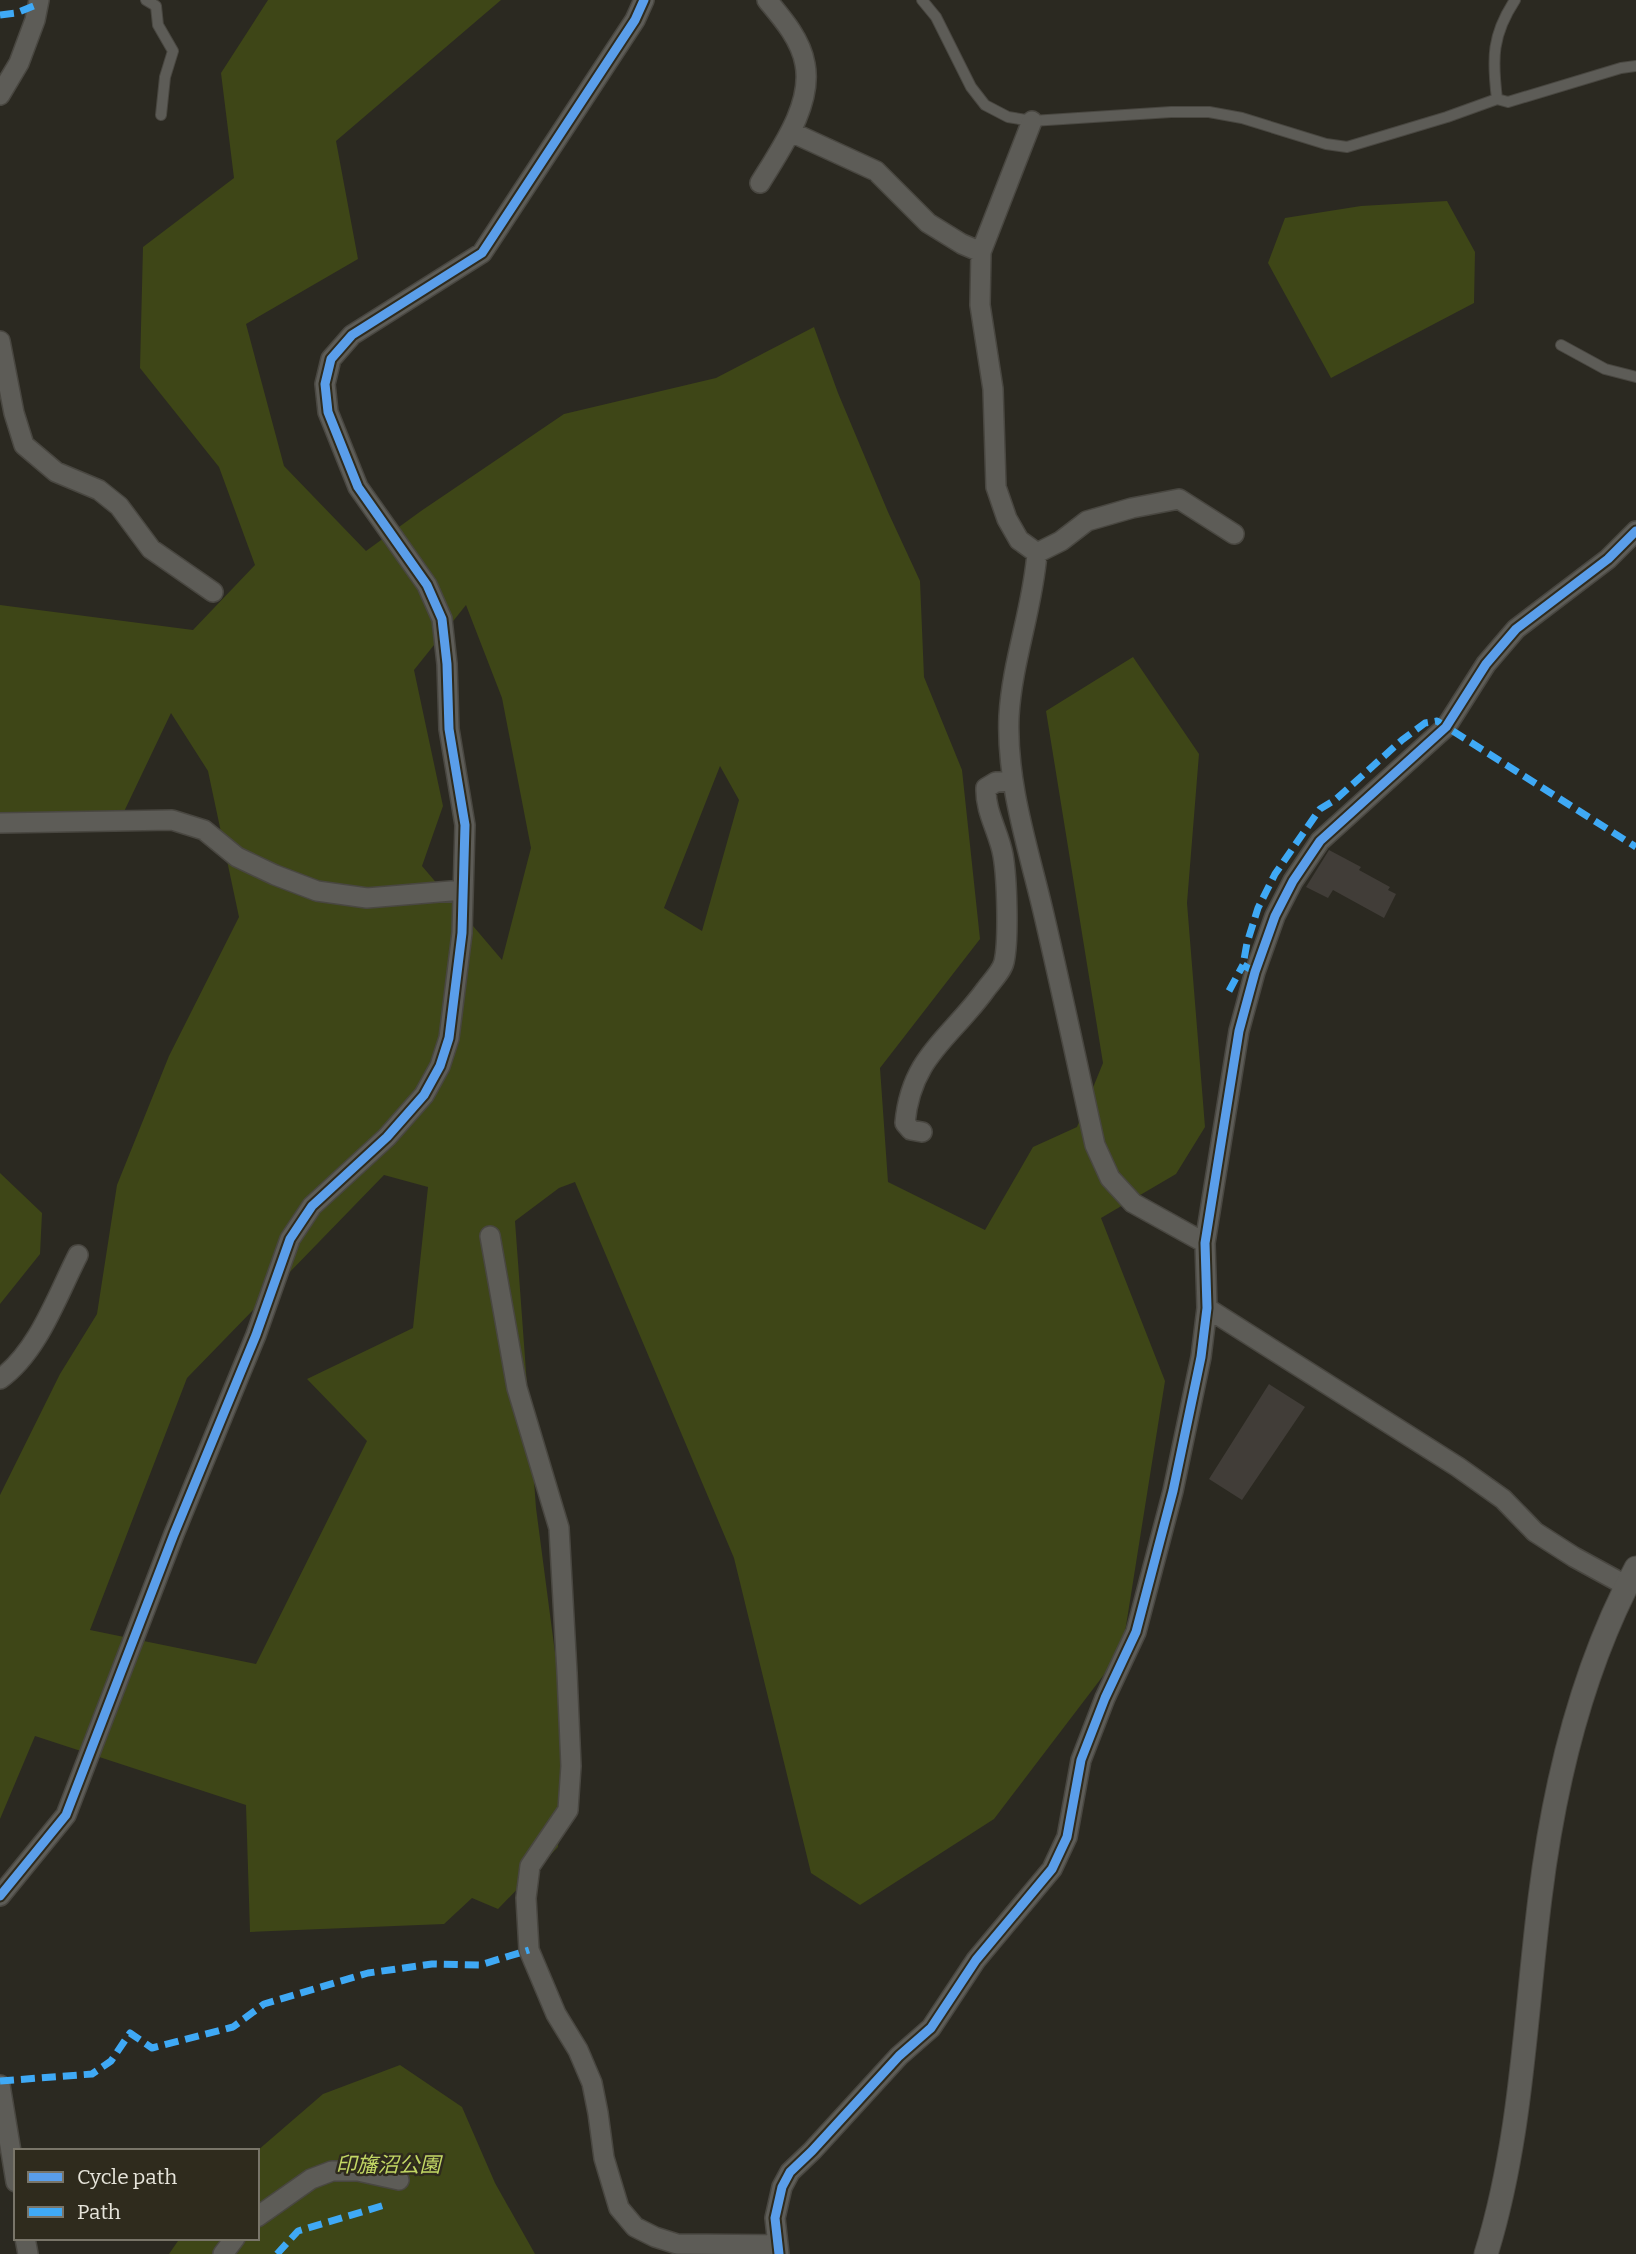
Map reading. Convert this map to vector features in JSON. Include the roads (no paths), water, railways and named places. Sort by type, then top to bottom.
[{"type":"street","points":[[0,95],[19,63],[35,20],[39,0]]},
{"type":"street","points":[[0,1896],[66,1815],[174,1534],[256,1335],[290,1239],[312,1206],[387,1137],[424,1095],[440,1066],[449,1038],[460,954],[465,825],[449,729],[447,664],[442,619],[428,585],[358,487],[328,412],[325,384],[331,359],[352,335],[482,253],[635,20],[644,0]]},
{"type":"street","points":[[760,183],[791,132],[804,93],[806,66],[800,46],[767,0]]},
{"type":"street","points":[[1032,121],[981,252],[980,305],[993,389],[996,487],[1007,519],[1019,540],[1037,553]]},
{"type":"street","points":[[791,132],[876,171],[928,223],[962,244],[981,252]]},
{"type":"street","points":[[0,341],[14,412],[24,445],[56,472],[99,490],[119,506],[151,549],[213,592]]},
{"type":"street","points":[[1037,553],[1061,541],[1087,521],[1132,508],[1179,499],[1234,534]]},
{"type":"street","points":[[490,1236],[517,1388],[559,1528],[567,1673],[571,1766],[568,1810],[530,1866],[526,1898],[529,1950],[556,2014],[578,2050],[592,2084],[604,2158],[620,2208],[635,2227],[677,2244],[778,2249],[775,2218],[782,2187],[790,2172],[899,2056],[931,2028],[976,1960],[1052,1869],[1067,1837],[1081,1760],[1105,1698],[1136,1632],[1173,1491],[1201,1357],[1206,1308],[1205,1242],[1239,1031],[1255,972],[1275,916],[1293,881],[1320,841],[1446,727],[1486,664],[1516,629],[1608,559],[1636,531]]},
{"type":"street","points":[[1037,553],[1009,717],[1013,781],[1095,1145],[1110,1178],[1133,1203],[1205,1242]]},
{"type":"street","points":[[922,1132],[911,1130],[905,1123],[915,1079],[930,1052],[982,995],[1003,965],[1007,942],[1003,854],[985,799],[986,788],[996,782],[1013,781]]},
{"type":"street","points":[[0,823],[172,820],[204,830],[237,857],[275,876],[317,891],[367,898],[463,890]]},
{"type":"street","points":[[0,1379],[16,1367],[29,1351],[78,1255]]},
{"type":"street","points":[[1206,1308],[1458,1467],[1503,1499],[1535,1532],[1574,1557],[1631,1577],[1594,1659],[1568,1744],[1549,1830],[1515,2123],[1507,2175],[1486,2254]]},
{"type":"street","points":[[0,2085],[14,2170]]},
{"type":"street","points":[[259,2216],[311,2179],[332,2171],[358,2171],[399,2180]]},
{"type":"lane","points":[[146,0],[156,6],[158,25],[173,51],[165,77],[161,115]]},
{"type":"lane","points":[[922,0],[936,17],[971,86],[985,105],[1008,117],[1032,121],[1209,112],[1242,118],[1326,144],[1347,147],[1497,99],[1508,102],[1621,68],[1636,66]]},
{"type":"lane","points":[[1497,99],[1494,69],[1496,40],[1502,20],[1515,0]]},
{"type":"lane","points":[[1561,345],[1605,369],[1636,377]]},
{"type":"park label","name":"印旛沼公園","points":[[388,2165]]}]
